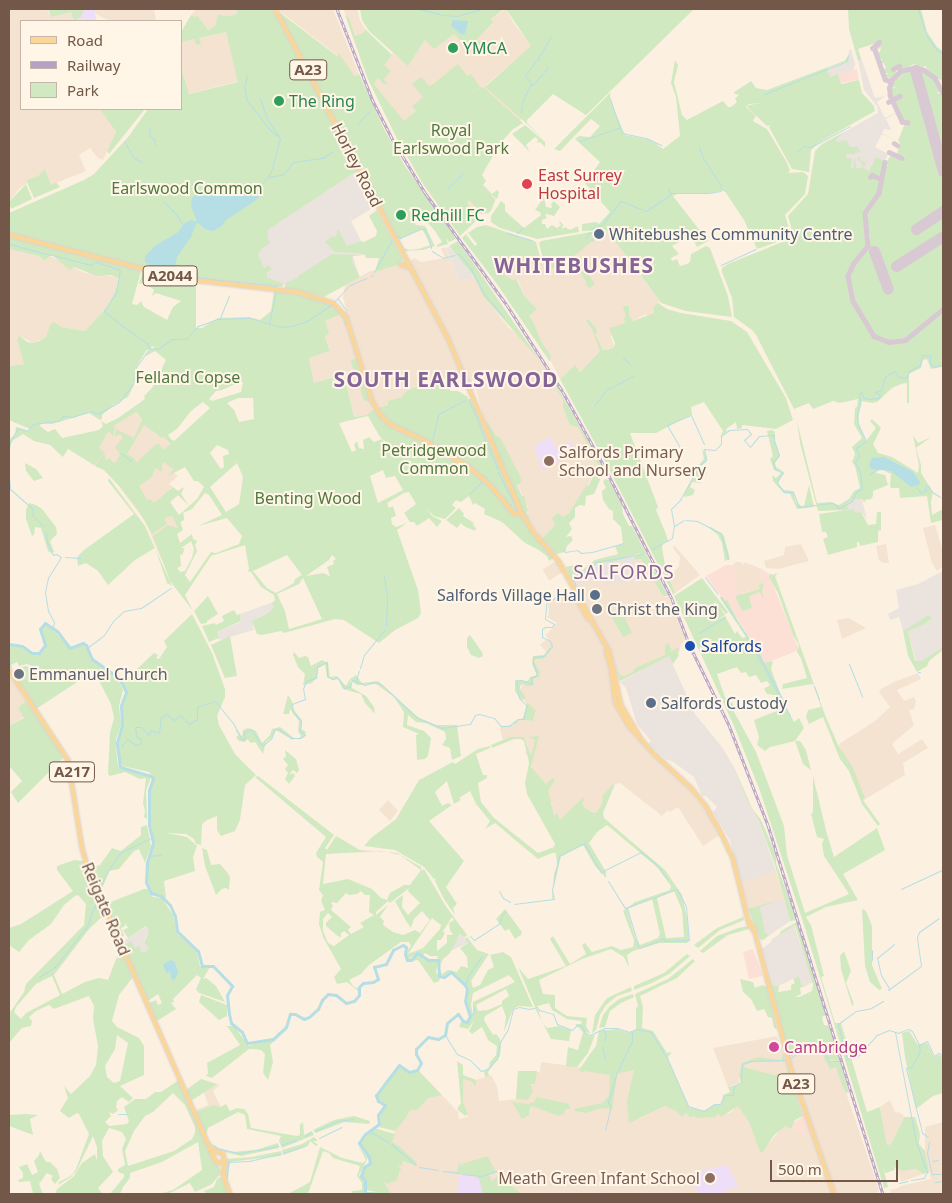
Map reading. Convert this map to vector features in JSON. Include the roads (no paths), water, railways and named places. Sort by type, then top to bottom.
[{"type":"main road","name":"Horley Road","points":[[275,9],[440,322],[522,514]]},
{"type":"main road","name":"A2044","points":[[9,235],[177,278],[290,291],[317,296],[334,304],[343,312],[348,320],[372,401],[381,416],[392,425],[432,444],[474,471],[490,485],[514,514],[522,514]]},
{"type":"main road","points":[[401,266],[410,267]]},
{"type":"main road","name":"A23","points":[[522,514],[534,533],[556,558],[567,576],[581,607],[607,654],[615,687],[615,702],[629,726],[642,741],[687,783],[710,812],[728,847],[791,1070],[834,1194]]},
{"type":"main road","name":"Reigate Road","points":[[9,670],[68,760],[82,848],[98,891],[215,1159]]},
{"type":"main road","points":[[212,1150],[225,1155],[222,1162],[230,1194]]},
{"type":"main road","points":[[218,1153],[215,1159],[222,1162]]},
{"type":"water","points":[[453,20],[468,21],[465,34],[462,35],[451,26]]},
{"type":"water","points":[[259,187],[261,189],[259,197],[226,220],[222,226],[213,231],[205,229],[198,223],[196,224],[191,237],[177,257],[175,267],[153,267],[145,262],[145,256],[156,245],[177,233],[185,223],[191,220],[197,222],[191,206],[192,198],[200,190],[204,193],[219,190],[241,191]]},
{"type":"water","points":[[884,457],[913,472],[920,482],[919,485],[911,487],[891,471],[871,469],[869,464],[872,458]]},
{"type":"water","points":[[170,960],[174,961],[178,971],[176,978],[172,981],[170,972],[166,973],[163,965]]},
{"type":"waterway","points":[[419,9],[456,16],[482,9]]},
{"type":"waterway","points":[[918,9],[927,36],[936,49],[943,54]]},
{"type":"waterway","points":[[541,54],[551,36]]},
{"type":"waterway","points":[[538,60],[540,54]]},
{"type":"waterway","points":[[764,94],[847,61],[848,55]]},
{"type":"waterway","points":[[522,103],[531,83],[525,75],[537,60]]},
{"type":"waterway","points":[[544,72],[548,67]]},
{"type":"waterway","points":[[531,85],[542,74]]},
{"type":"waterway","points":[[246,80],[247,75]]},
{"type":"waterway","points":[[246,81],[244,87],[247,101],[257,113]]},
{"type":"waterway","points":[[260,98],[266,117],[279,136]]},
{"type":"waterway","points":[[610,99],[622,133],[646,138],[661,145]]},
{"type":"waterway","points":[[521,113],[522,105]]},
{"type":"waterway","points":[[357,125],[369,111]]},
{"type":"waterway","points":[[258,114],[268,128],[280,138],[271,172],[262,184]]},
{"type":"waterway","points":[[803,146],[811,147],[850,126]]},
{"type":"waterway","points":[[150,128],[149,136],[154,139],[155,145]]},
{"type":"waterway","points":[[580,141],[619,128]]},
{"type":"waterway","points":[[124,141],[134,158],[142,162]]},
{"type":"waterway","points":[[699,147],[703,158],[721,186],[721,189],[726,191]]},
{"type":"waterway","points":[[797,151],[802,148]]},
{"type":"waterway","points":[[269,177],[284,174],[293,162],[323,158],[333,151]]},
{"type":"waterway","points":[[452,184],[463,173]]},
{"type":"waterway","points":[[192,184],[261,184]]},
{"type":"waterway","points":[[447,189],[451,185]]},
{"type":"waterway","points":[[590,229],[602,225],[621,201],[646,211],[671,194],[668,189]]},
{"type":"waterway","points":[[672,193],[721,191]]},
{"type":"waterway","points":[[164,202],[183,225]]},
{"type":"waterway","points":[[517,233],[523,228]]},
{"type":"waterway","points":[[784,228],[789,237]]},
{"type":"waterway","points":[[397,236],[400,238],[420,229],[425,229],[431,248]]},
{"type":"waterway","points":[[588,233],[599,231],[592,241]]},
{"type":"waterway","points":[[507,233],[532,240]]},
{"type":"waterway","points":[[586,238],[588,234]]},
{"type":"waterway","points":[[788,245],[792,238]]},
{"type":"waterway","points":[[374,272],[392,240]]},
{"type":"waterway","points":[[9,244],[51,255]]},
{"type":"waterway","points":[[721,265],[756,249]]},
{"type":"waterway","points":[[432,251],[443,258],[455,255]]},
{"type":"waterway","points":[[457,254],[471,269],[483,293],[504,317]]},
{"type":"waterway","points":[[53,255],[90,265],[96,262],[120,270],[116,293],[104,311],[120,324]]},
{"type":"waterway","points":[[177,264],[181,268],[180,274]]},
{"type":"waterway","points":[[165,272],[208,279]]},
{"type":"waterway","points":[[362,280],[367,278]]},
{"type":"waterway","points":[[209,279],[277,286]]},
{"type":"waterway","points":[[149,348],[158,349],[172,339],[186,339],[198,326],[217,319],[250,318],[280,327],[292,326],[307,321],[332,304],[350,285],[361,280]]},
{"type":"waterway","points":[[269,324],[276,291]]},
{"type":"waterway","points":[[220,318],[229,296]]},
{"type":"waterway","points":[[338,299],[346,310]]},
{"type":"waterway","points":[[121,325],[147,343],[149,348]]},
{"type":"waterway","points":[[9,451],[9,444],[18,428],[27,431],[33,424],[59,421],[63,416],[72,417],[92,411],[98,414],[119,402],[133,384],[136,367],[149,349]]},
{"type":"waterway","points":[[652,549],[672,538],[674,526],[671,509],[680,500],[698,467],[706,460],[704,449],[715,450],[721,444],[721,436],[729,430],[747,429],[751,434],[744,440],[750,447],[759,436],[774,435],[779,455],[773,462],[775,469],[783,473],[778,479],[777,484],[784,492],[793,492],[799,507],[833,503],[839,508],[852,501],[856,492],[862,488],[860,472],[855,462],[859,456],[856,448],[866,441],[858,424],[859,393],[861,392],[864,398],[879,398],[880,395],[875,392],[881,390],[885,377],[894,371],[899,377],[906,378],[909,371],[920,365],[922,355],[930,356],[930,364],[934,367],[943,364]]},
{"type":"waterway","points":[[623,358],[630,364]]},
{"type":"waterway","points":[[616,385],[635,375]]},
{"type":"waterway","points":[[594,406],[607,389],[614,386]]},
{"type":"waterway","points":[[432,441],[438,414],[466,400]]},
{"type":"waterway","points":[[469,401],[480,426]]},
{"type":"waterway","points":[[682,451],[667,425],[691,415],[704,444]]},
{"type":"waterway","points":[[480,427],[485,440]]},
{"type":"waterway","points":[[403,429],[452,454],[486,478]]},
{"type":"waterway","points":[[486,442],[498,470]]},
{"type":"waterway","points":[[121,453],[131,461]]},
{"type":"waterway","points":[[870,474],[878,469]]},
{"type":"waterway","points":[[498,472],[514,504]]},
{"type":"waterway","points":[[9,477],[10,489],[32,508],[33,516],[43,526]]},
{"type":"waterway","points":[[487,480],[496,490]]},
{"type":"waterway","points":[[469,494],[483,481]]},
{"type":"waterway","points":[[916,487],[921,493],[926,490],[925,486],[928,486],[932,492],[940,497]]},
{"type":"waterway","points":[[504,498],[512,508]]},
{"type":"waterway","points":[[515,505],[517,511]]},
{"type":"waterway","points":[[674,526],[684,520]]},
{"type":"waterway","points":[[686,520],[697,521],[721,533],[728,559]]},
{"type":"waterway","points":[[46,533],[47,542],[53,555],[56,554],[61,557],[48,578],[45,592],[48,611],[54,622],[53,627]]},
{"type":"waterway","points":[[563,550],[565,552],[577,550],[581,553],[592,552],[624,543]]},
{"type":"waterway","points":[[576,587],[573,576],[587,571],[596,562],[642,554]]},
{"type":"waterway","points":[[65,557],[80,558]]},
{"type":"waterway","points":[[384,576],[387,598],[386,626]]},
{"type":"waterway","points":[[705,577],[718,594]]},
{"type":"waterway","points":[[87,648],[104,635],[113,621],[124,611],[141,608],[171,588]]},
{"type":"waterway","points":[[117,749],[127,739],[136,745],[141,743],[141,739],[136,736],[135,727],[141,727],[149,736],[150,730],[159,733],[161,717],[166,714],[174,720],[180,715],[189,724],[197,719],[197,707],[215,701],[233,723],[242,740],[245,738],[244,732],[251,729],[262,746],[271,739],[274,730],[278,729],[291,738],[300,738],[305,735],[300,731],[301,721],[293,712],[292,704],[305,699],[303,689],[306,681],[316,678],[317,667],[327,662],[327,676],[332,679],[338,678],[344,688],[350,686],[352,680],[365,685],[374,682],[381,684],[416,717],[442,728],[470,724],[475,715],[479,714],[494,718],[501,726],[509,726],[518,719],[523,719],[527,706],[519,698],[516,681],[521,680],[532,684],[531,678],[537,675],[533,657],[544,656],[552,646],[550,641],[542,637],[542,629],[552,627],[554,624],[545,619],[547,598],[552,600],[559,594],[573,593]]},
{"type":"waterway","points":[[721,597],[738,623]]},
{"type":"waterway","points":[[699,633],[725,617]]},
{"type":"waterway","points":[[9,644],[22,646],[32,653],[39,653],[45,645],[40,629],[45,623],[57,631],[70,648],[83,643],[86,645],[92,659],[119,678],[126,692],[121,706],[122,725],[117,743],[120,767],[153,778],[149,790],[149,825],[153,843],[147,863],[146,882],[151,893],[161,896],[170,905],[175,916],[177,931],[198,951],[202,966],[213,966],[232,986],[227,995],[231,1023],[242,1032],[247,1043],[273,1039],[286,1027],[290,1014],[295,1014],[304,1019],[309,1017],[318,1009],[322,1000],[328,994],[336,995],[346,1003],[354,1001],[359,995],[359,987],[363,983],[373,982],[378,979],[374,967],[386,964],[393,950],[403,945],[406,947],[405,954],[407,960],[411,960],[417,953],[428,960],[438,960],[439,976],[444,977],[451,972],[465,985],[467,989],[465,1001],[470,1016],[467,1022],[463,1021],[458,1014],[447,1023],[445,1035],[438,1039],[428,1037],[416,1049],[416,1054],[421,1063],[417,1070],[409,1072],[399,1065],[376,1095],[378,1101],[385,1105],[378,1115],[379,1124],[365,1134],[359,1143],[369,1157],[370,1163],[364,1167],[361,1176],[365,1181],[365,1194]]},
{"type":"waterway","points":[[740,626],[758,653],[785,704]]},
{"type":"waterway","points":[[360,668],[364,655],[385,629]]},
{"type":"waterway","points":[[750,642],[790,716]]},
{"type":"waterway","points":[[849,664],[862,697]]},
{"type":"waterway","points":[[356,680],[359,670]]},
{"type":"waterway","points":[[814,686],[819,699]]},
{"type":"waterway","points":[[99,889],[120,853],[151,838]]},
{"type":"waterway","points":[[514,904],[554,899],[552,890],[559,856],[584,843],[601,872],[641,852],[655,863],[667,879]]},
{"type":"waterway","points":[[148,856],[161,855]]},
{"type":"waterway","points":[[901,889],[942,870]]},
{"type":"waterway","points":[[608,881],[625,908],[677,889],[686,907],[689,940],[665,941],[662,939],[663,938],[666,941]]},
{"type":"waterway","points":[[499,891],[503,898],[510,902]]},
{"type":"waterway","points":[[39,977],[55,967],[87,926],[98,898],[97,892]]},
{"type":"waterway","points":[[627,908],[639,948],[661,940]]},
{"type":"waterway","points":[[470,936],[474,940],[499,924],[502,915],[506,911]]},
{"type":"waterway","points":[[888,990],[921,966],[917,937],[919,932],[939,918]]},
{"type":"waterway","points":[[889,988],[881,975],[877,958],[894,944]]},
{"type":"waterway","points":[[872,950],[872,960]]},
{"type":"waterway","points":[[465,985],[468,976],[482,956]]},
{"type":"waterway","points":[[847,1058],[838,1024],[856,1011],[871,1008],[883,1001]]},
{"type":"waterway","points":[[445,1035],[457,1054],[470,1060],[481,1071],[487,1069],[497,1059],[500,1042],[508,1029],[513,1009],[519,1007],[529,1009],[537,1007],[539,1010],[553,1014],[557,1024],[572,1030],[577,1025],[582,1026],[584,1032],[590,1035],[605,1028],[617,1028],[629,1032],[636,1029],[651,1032],[668,1060],[688,1106],[704,1111],[714,1104],[720,1104],[725,1095],[733,1095],[734,1086],[741,1082],[742,1064],[751,1061],[786,1060]]},
{"type":"waterway","points":[[603,1029],[606,1034],[604,1041]]},
{"type":"waterway","points":[[846,1059],[857,1057],[877,1035],[889,1030],[898,1033],[908,1029],[912,1031],[919,1045],[927,1041],[934,1056],[939,1053],[943,1057]]},
{"type":"waterway","points":[[616,1074],[632,1041],[632,1032]]},
{"type":"waterway","points":[[895,1032],[916,1142],[927,1173]]},
{"type":"waterway","points":[[919,1046],[920,1051],[911,1067],[906,1068],[922,1133],[928,1137]]},
{"type":"waterway","points":[[602,1047],[605,1059]]},
{"type":"waterway","points":[[790,1058],[807,1047],[814,1047],[823,1048],[829,1061],[839,1061]]},
{"type":"waterway","points":[[605,1130],[611,1106],[608,1103],[616,1075]]},
{"type":"waterway","points":[[118,1114],[127,1114]]},
{"type":"waterway","points":[[315,1131],[337,1121],[353,1119]]},
{"type":"waterway","points":[[319,1138],[342,1127]]},
{"type":"waterway","points":[[369,1131],[388,1142]]},
{"type":"waterway","points":[[305,1136],[311,1132]]},
{"type":"waterway","points":[[281,1145],[296,1140]]},
{"type":"waterway","points":[[929,1142],[927,1153],[932,1174],[943,1174]]},
{"type":"waterway","points":[[391,1144],[416,1165]]},
{"type":"waterway","points":[[214,1145],[217,1148],[239,1153],[278,1146]]},
{"type":"waterway","points":[[283,1153],[305,1146]]},
{"type":"waterway","points":[[227,1177],[228,1162],[249,1161],[280,1154]]},
{"type":"waterway","points":[[932,1161],[938,1160]]},
{"type":"waterway","points":[[419,1167],[438,1170]]},
{"type":"waterway","points":[[443,1171],[460,1173]]},
{"type":"waterway","points":[[462,1174],[481,1176],[496,1171]]},
{"type":"waterway","points":[[911,1180],[924,1178],[926,1173]]},
{"type":"waterway","points":[[899,1183],[908,1181]]},
{"type":"waterway","points":[[935,1182],[942,1181]]},
{"type":"waterway","points":[[365,1192],[376,1193]]},
{"type":"railway","points":[[337,9],[372,99],[394,142],[426,194],[507,305],[563,392],[604,466],[672,599],[690,646],[729,725],[768,825],[883,1194]]},
{"type":"place","name":"YMCA","points":[[453,48]]},
{"type":"place","name":"The Ring","points":[[279,101]]},
{"type":"place","name":"East Surrey Hospital","points":[[527,184]]},
{"type":"place","name":"Redhill FC","points":[[401,215]]},
{"type":"place","name":"Whitebushes Community Centre","points":[[599,234]]},
{"type":"place","name":"Salfords Primary School and Nursery","points":[[549,461]]},
{"type":"place","name":"Salfords Village Hall","points":[[595,595]]},
{"type":"place","name":"Christ the King","points":[[597,609]]},
{"type":"place","name":"Salfords","points":[[690,646]]},
{"type":"place","name":"Emmanuel Church","points":[[19,674]]},
{"type":"place","name":"Salfords Custody","points":[[651,703]]},
{"type":"place","name":"Cambridge","points":[[774,1047]]},
{"type":"place","name":"Meath Green Infant School","points":[[710,1178]]},
{"type":"district","name":"WHITEBUSHES","points":[[574,265]]},
{"type":"district","name":"SOUTH EARLSWOOD","points":[[446,379]]},
{"type":"district","name":"SALFORDS","points":[[624,573]]},
{"type":"park label","name":"Royal Earlswood Park","points":[[451,139]]},
{"type":"park label","name":"Earlswood Common","points":[[187,188]]},
{"type":"park label","name":"Felland Copse","points":[[188,377]]},
{"type":"park label","name":"Petridgewood Common","points":[[434,459]]},
{"type":"park label","name":"Benting Wood","points":[[308,498]]}]
